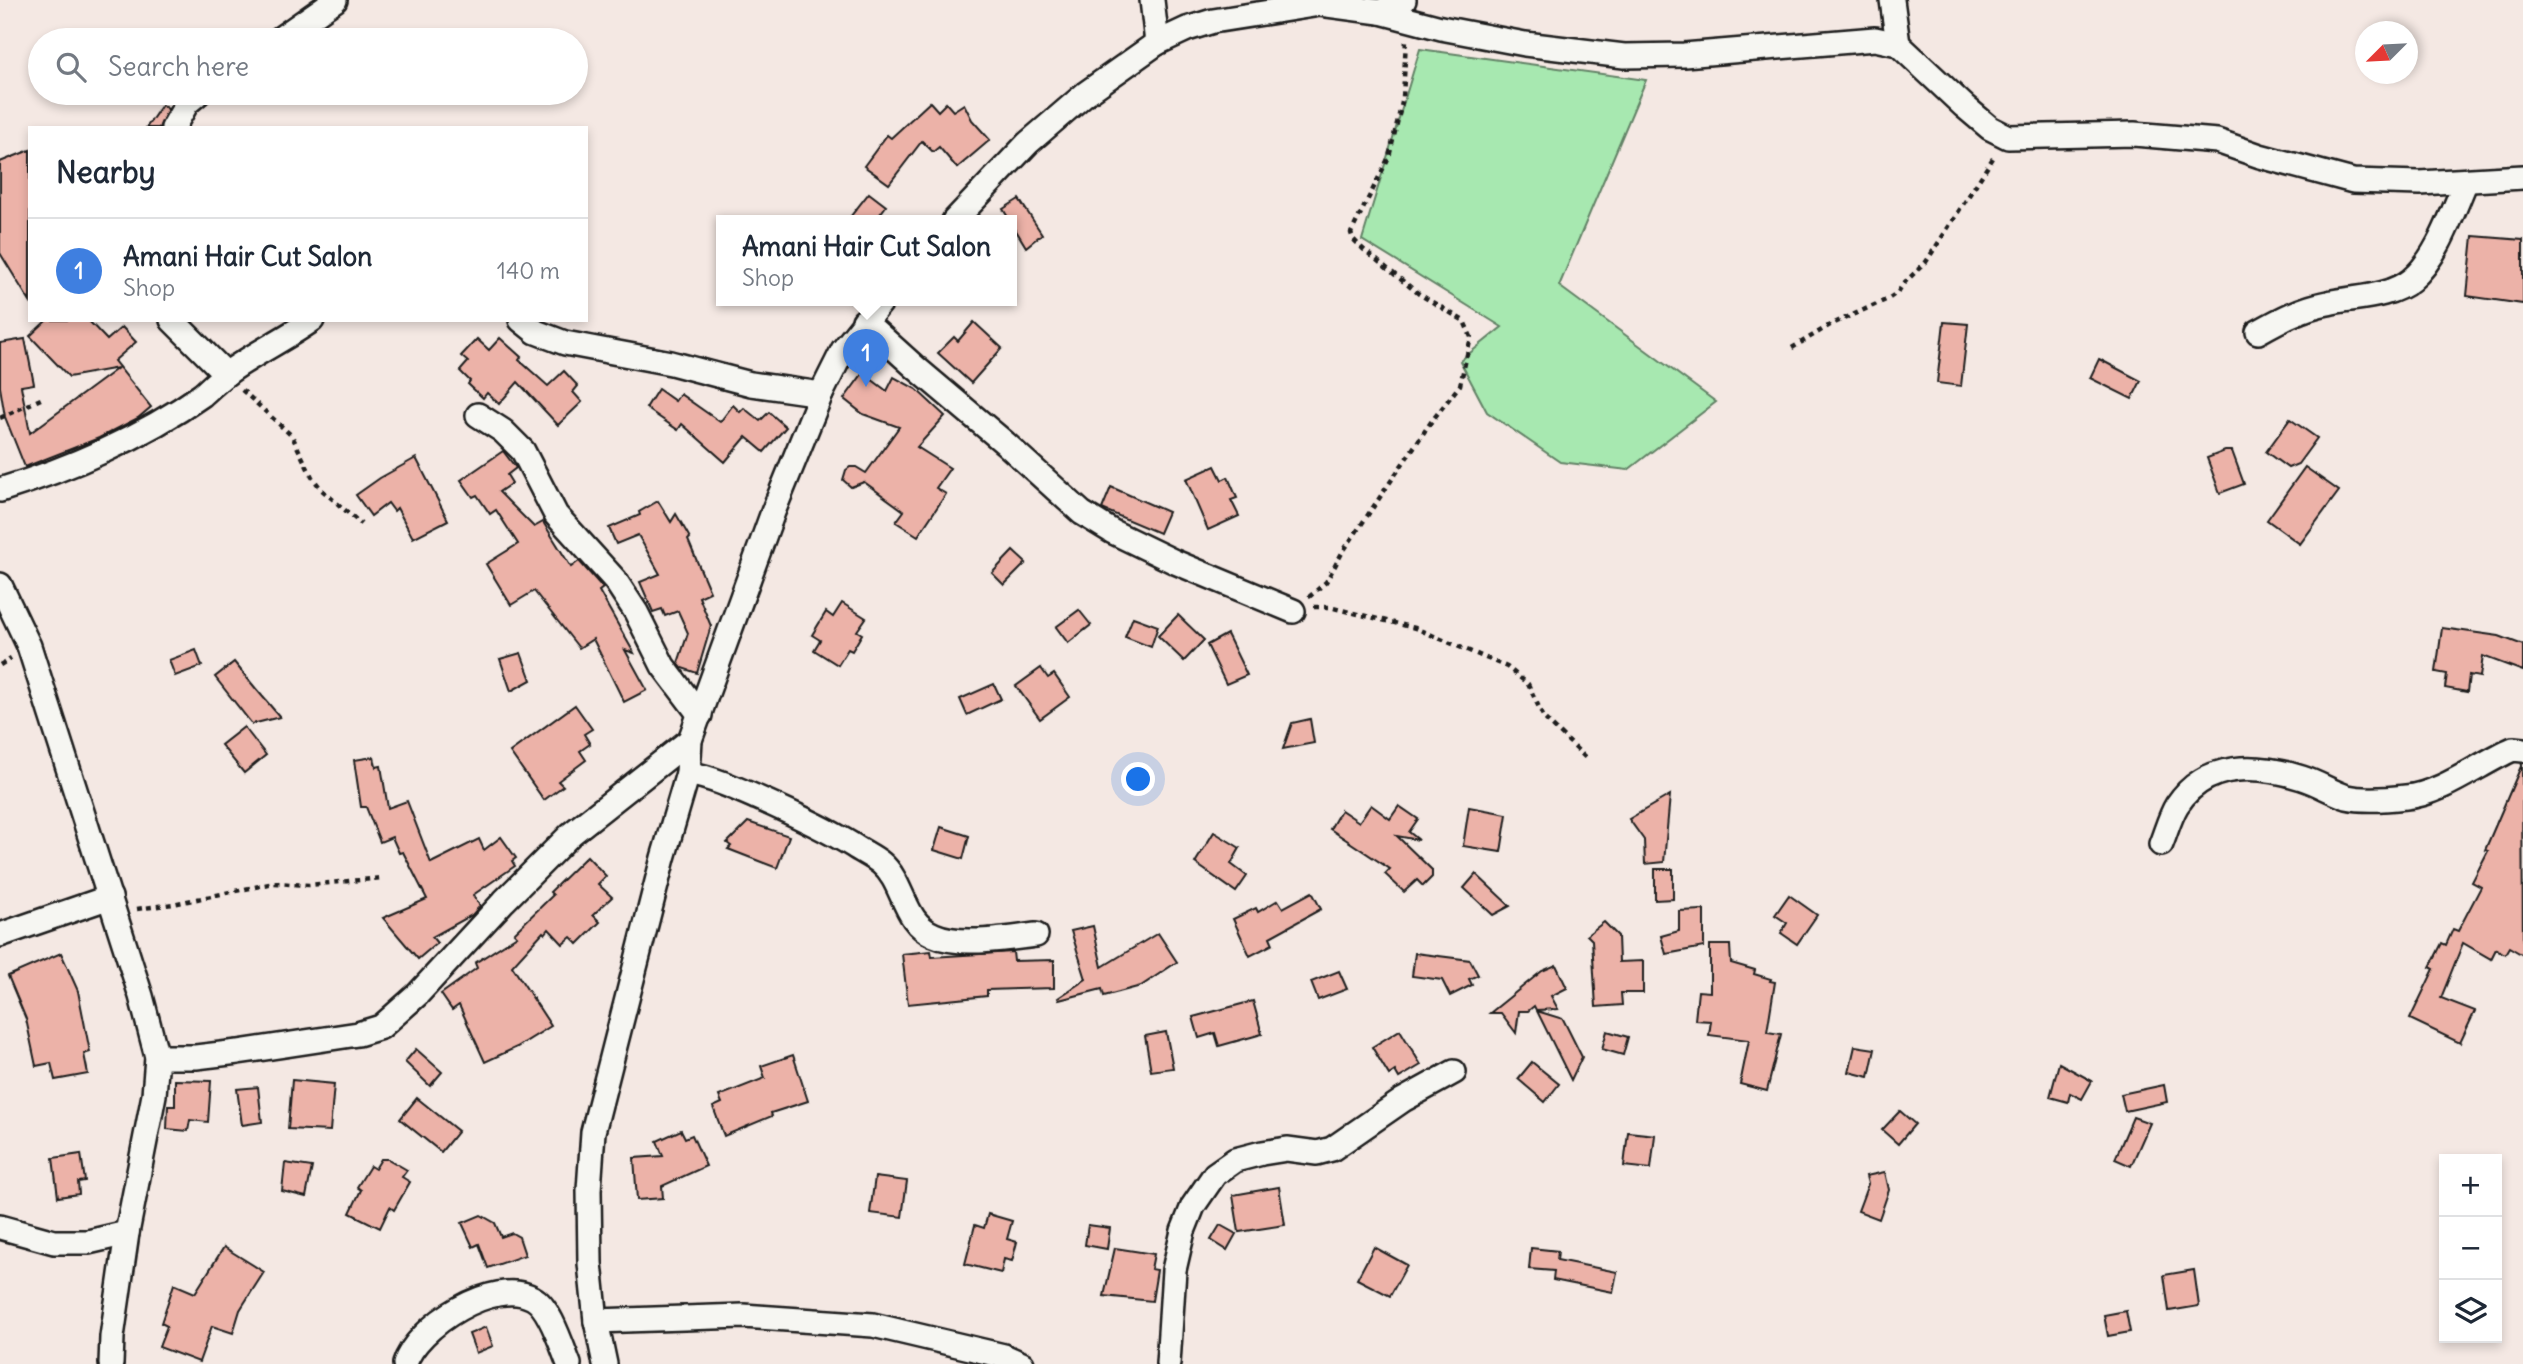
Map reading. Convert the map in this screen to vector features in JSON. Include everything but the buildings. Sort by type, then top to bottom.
[{"type":"street","points":[[295,28],[335,0]]},
{"type":"street","points":[[1152,0],[1157,43]]},
{"type":"street","points":[[1892,0],[1898,44]]},
{"type":"street","points":[[960,215],[1028,143],[1085,94],[1157,43],[1213,21],[1320,4],[1380,12],[1405,9],[1525,44],[1625,56],[1684,55],[1875,39],[1898,44],[1990,128],[2008,137],[2134,134],[2217,141],[2260,156],[2353,181],[2420,183],[2523,177]]},
{"type":"street","points":[[174,126],[186,105]]},
{"type":"street","points":[[2258,332],[2295,312],[2326,303],[2388,292],[2411,280],[2428,260],[2446,228],[2466,181]]},
{"type":"street","points":[[605,1364],[596,1321],[590,1263],[589,1190],[593,1132],[646,921],[688,773],[690,740],[774,512],[821,394],[843,350],[878,306]]},
{"type":"street","points":[[864,321],[915,368],[1014,450],[1082,513],[1113,532],[1175,562],[1293,611]]},
{"type":"street","points":[[174,322],[225,375]]},
{"type":"street","points":[[0,490],[51,474],[108,449],[203,394],[225,375],[309,322]]},
{"type":"street","points":[[524,322],[565,343],[671,363],[751,384],[821,394]]},
{"type":"street","points":[[478,415],[503,431],[523,451],[556,515],[615,580],[636,612],[663,666],[700,715]]},
{"type":"street","points":[[0,585],[29,646],[141,996],[157,1057],[154,1095],[127,1233],[112,1337],[111,1364]]},
{"type":"street","points":[[157,1057],[196,1058],[358,1034],[382,1027],[417,995],[504,901],[571,834],[690,740]]},
{"type":"street","points":[[2161,844],[2176,806],[2193,785],[2209,775],[2227,770],[2271,769],[2349,797],[2408,797],[2426,793],[2513,749],[2523,750]]},
{"type":"street","points":[[688,773],[710,777],[817,823],[883,864],[894,880],[908,912],[921,927],[935,936],[985,940],[1036,935]]},
{"type":"street","points":[[0,935],[112,903]]},
{"type":"street","points":[[1168,1364],[1174,1270],[1182,1231],[1193,1206],[1215,1174],[1235,1160],[1262,1153],[1287,1149],[1317,1153],[1332,1149],[1403,1100],[1454,1072]]},
{"type":"street","points":[[0,1227],[54,1242],[88,1242],[127,1233]]},
{"type":"street","points":[[405,1364],[417,1340],[470,1303],[495,1293],[513,1292],[535,1298],[548,1315],[569,1364]]},
{"type":"street","points":[[596,1321],[743,1317],[873,1325],[1004,1356],[1022,1364]]},
{"type":"path","points":[[1293,611],[1326,582],[1431,422],[1460,385],[1467,360],[1471,337],[1464,321],[1419,294],[1363,249],[1351,233],[1389,157],[1403,98],[1405,9]]},
{"type":"path","points":[[1792,348],[1830,325],[1898,292],[1926,262],[2008,137]]},
{"type":"path","points":[[225,375],[292,436],[312,477],[361,524]]},
{"type":"path","points":[[0,418],[45,397]]},
{"type":"path","points":[[1293,611],[1329,607],[1385,619],[1415,628],[1507,667],[1528,684],[1544,718],[1587,758]]},
{"type":"path","points":[[112,903],[162,906],[274,883],[309,885],[381,878]]},
{"type":"green space","points":[[1420,49],[1646,80],[1559,286],[1716,402],[1628,470],[1560,462],[1487,412],[1460,361],[1502,327],[1362,240]]},
{"type":"place","name":"Amani Hair Cut Salon","points":[[866,387]]}]
